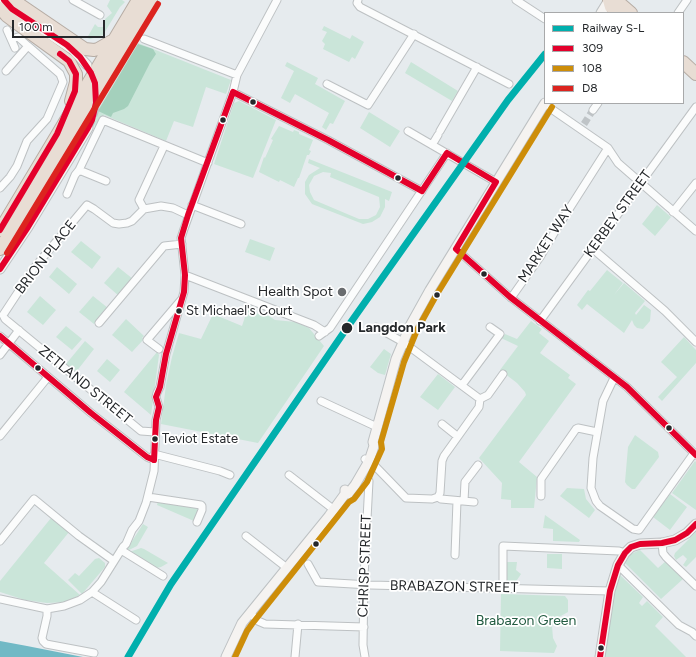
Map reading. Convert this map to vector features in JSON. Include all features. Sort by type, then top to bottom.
[{"type":"highway","points":[[13,0],[85,49],[98,49],[116,37]]},
{"type":"highway","points":[[0,230],[138,0]]},
{"type":"highway","points":[[0,250],[151,0]]},
{"type":"highway","points":[[610,0],[611,7],[617,12]]},
{"type":"highway","points":[[616,0],[630,12]]},
{"type":"highway","points":[[0,8],[7,16],[65,57],[72,65],[76,74],[75,91],[57,134]]},
{"type":"highway","points":[[684,63],[695,73]]},
{"type":"street","points":[[4,0],[12,9],[73,50],[86,65]]},
{"type":"street","points":[[73,0],[100,15]]},
{"type":"street","points":[[0,599],[47,609],[64,606],[80,600],[92,592],[101,582],[139,521],[148,497],[154,471],[155,432],[159,408],[156,397],[160,387],[165,357],[184,292],[185,275],[181,238],[237,75],[277,0]]},
{"type":"street","points":[[358,0],[357,3],[360,7],[509,84]]},
{"type":"street","points":[[516,0],[544,18]]},
{"type":"street","points":[[602,12],[610,0]]},
{"type":"street","points":[[679,12],[687,0]]},
{"type":"street","points":[[7,30],[15,48]]},
{"type":"street","points":[[327,84],[368,105],[414,34]]},
{"type":"street","points":[[0,188],[17,166],[27,141],[47,119],[62,82],[60,74],[18,37],[11,40]]},
{"type":"street","points":[[144,39],[237,75]]},
{"type":"street","points":[[6,70],[28,46]]},
{"type":"street","points":[[432,145],[478,67]]},
{"type":"street","points":[[232,92],[328,140],[422,191]]},
{"type":"street","points":[[593,110],[597,104]]},
{"type":"street","points":[[226,657],[240,627],[250,613],[345,494],[344,490],[361,470],[367,460],[374,446],[373,442],[377,427],[403,342],[423,303],[496,182],[547,105],[582,127],[608,148],[618,163],[696,231]]},
{"type":"street","name":"KERBEY STREET","points":[[540,321],[696,107]]},
{"type":"street","points":[[67,194],[103,120],[208,163]]},
{"type":"street","points":[[0,270],[28,228],[88,128]]},
{"type":"street","points":[[408,131],[496,182]]},
{"type":"street","points":[[164,146],[140,200],[144,209],[161,206],[173,208],[188,215]]},
{"type":"street","name":"MARKET WAY","points":[[511,298],[540,257],[608,148]]},
{"type":"street","points":[[185,275],[314,325],[322,334],[330,328],[422,191],[449,155]]},
{"type":"street","points":[[79,170],[106,181]]},
{"type":"street","points":[[673,212],[696,183]]},
{"type":"street","name":"BRION PLACE","points":[[19,330],[5,319],[3,315],[4,313],[34,268],[87,205],[113,223],[119,224],[127,224],[132,221],[144,209]]},
{"type":"street","points":[[192,205],[241,224]]},
{"type":"street","points":[[99,323],[164,246],[182,244]]},
{"type":"street","points":[[456,249],[511,298],[614,378],[638,398],[695,454],[641,528],[636,530],[600,506],[593,495],[591,488],[593,458],[602,401],[614,378]]},
{"type":"street","points":[[593,249],[665,311],[696,342]]},
{"type":"street","points":[[159,349],[147,340],[182,298]]},
{"type":"street","points":[[256,312],[261,304]]},
{"type":"street","points":[[162,322],[167,322],[174,327]]},
{"type":"street","points":[[376,327],[403,342],[480,399]]},
{"type":"street","points":[[462,385],[500,334],[490,327]]},
{"type":"street","points":[[0,355],[19,330]]},
{"type":"street","name":"ZETLAND STREET","points":[[19,330],[141,431],[155,432]]},
{"type":"street","name":"ZETLAND STREET","points":[[0,336],[91,413],[147,457],[207,467],[230,475]]},
{"type":"street","points":[[480,399],[488,395],[503,374]]},
{"type":"street","points":[[0,436],[48,377]]},
{"type":"street","points":[[436,498],[440,493],[442,461],[457,436],[479,406],[480,399]]},
{"type":"street","points":[[321,401],[377,427]]},
{"type":"street","points":[[442,424],[457,436]]},
{"type":"street","points":[[541,496],[541,479],[576,430],[578,428],[597,432]]},
{"type":"street","points":[[367,460],[406,498],[436,498],[474,502]]},
{"type":"street","points":[[455,555],[461,501],[465,482],[478,465]]},
{"type":"street","points":[[289,475],[333,509]]},
{"type":"street","name":"CHRISP STREET","points":[[364,654],[364,584],[369,480]]},
{"type":"street","points":[[148,497],[201,505],[202,510],[197,522]]},
{"type":"street","points":[[1,538],[34,499],[79,536],[114,561]]},
{"type":"street","points":[[600,657],[610,591],[618,565],[625,553],[631,547],[640,544],[662,543],[675,540],[681,537],[696,524]]},
{"type":"street","points":[[246,536],[287,568]]},
{"type":"street","points":[[662,543],[663,553],[666,557],[696,586]]},
{"type":"street","points":[[502,588],[503,546],[620,551],[625,553]]},
{"type":"street","points":[[121,550],[163,576]]},
{"type":"street","name":"BRABAZON STREET","points":[[308,564],[318,582],[610,591]]},
{"type":"street","points":[[618,565],[678,625],[692,632],[696,636]]},
{"type":"street","points":[[92,592],[136,620]]},
{"type":"street","points":[[47,609],[42,638],[43,642],[46,644],[94,653]]},
{"type":"street","points":[[250,613],[258,621],[265,624],[364,627]]},
{"type":"street","points":[[295,657],[298,624]]},
{"type":"green space","points":[[110,0],[122,0],[125,2],[120,7],[103,35],[90,39],[87,38],[95,24],[98,27],[105,27],[105,19],[112,13],[107,6]]},
{"type":"green space","points":[[324,26],[350,39],[352,35],[364,42],[355,59],[352,57],[349,62],[323,49],[325,44],[322,41],[327,32],[322,30]]},
{"type":"green space","points":[[138,43],[231,80],[226,94],[206,87],[193,127],[174,121],[166,141],[104,115],[95,129],[93,118]]},
{"type":"green space","points":[[138,44],[153,49],[156,54],[128,106],[113,113],[111,117],[98,111]]},
{"type":"green space","points":[[287,62],[318,78],[315,84],[345,101],[333,124],[330,123],[326,130],[322,127],[329,113],[295,94],[290,103],[281,98],[294,71],[285,66]]},
{"type":"green space","points":[[411,62],[458,91],[452,101],[405,73]]},
{"type":"green space","points":[[239,101],[276,120],[253,178],[214,164],[234,103]]},
{"type":"green space","points":[[369,112],[400,131],[390,147],[360,128]]},
{"type":"green space","points":[[279,126],[293,132],[294,130],[299,132],[299,134],[313,140],[309,150],[311,151],[309,155],[307,155],[299,178],[294,187],[280,180],[279,182],[259,172],[264,157],[265,158],[273,140],[271,139]]},
{"type":"green space","points":[[309,159],[392,192],[389,201],[385,199],[385,207],[380,217],[372,222],[363,224],[312,204],[305,194],[305,182],[309,175],[320,168],[308,163]],"holes":[[[323,172],[331,173],[330,177],[379,197],[380,207],[376,215],[368,219],[359,219],[314,200],[310,192],[309,185],[314,176]]]},
{"type":"green space","points":[[657,205],[671,217],[655,236],[642,224]]},
{"type":"green space","points":[[250,239],[275,248],[270,261],[245,252]]},
{"type":"green space","points":[[81,241],[101,257],[92,269],[71,252]]},
{"type":"green space","points":[[57,267],[77,284],[69,294],[49,277]]},
{"type":"green space","points":[[118,267],[133,279],[119,296],[104,283]]},
{"type":"green space","points":[[607,270],[623,283],[614,295],[624,283],[645,301],[635,313],[636,315],[644,305],[651,310],[650,321],[643,329],[637,328],[632,320],[624,333],[587,304],[582,310],[577,305],[588,290],[590,291]]},
{"type":"green space","points":[[40,296],[56,310],[43,325],[27,312]]},
{"type":"green space","points":[[93,296],[108,308],[94,324],[79,312]]},
{"type":"green space","name":"Langdon Park","points":[[249,305],[255,308],[253,312],[259,314],[261,311],[275,320],[296,322],[309,328],[324,346],[258,443],[161,424],[166,385],[179,333],[201,339],[213,314],[242,326]]},
{"type":"green space","points":[[126,319],[144,336],[142,338],[144,339],[132,352],[112,335]]},
{"type":"green space","points":[[531,321],[542,329],[539,333],[549,341],[540,353],[570,375],[568,378],[576,384],[519,462],[537,477],[534,508],[511,508],[511,500],[501,499],[502,483],[479,458],[526,395],[517,383],[500,370],[518,346],[501,338],[505,334],[517,339]]},
{"type":"green space","points":[[66,326],[82,339],[72,350],[56,337]]},
{"type":"green space","points":[[684,337],[696,350],[696,363],[662,401],[658,397],[677,377],[661,362]]},
{"type":"green space","points":[[85,341],[94,349],[76,372],[66,364]]},
{"type":"green space","points":[[384,349],[391,354],[385,375],[378,373],[370,367]]},
{"type":"green space","points":[[157,352],[159,355],[151,415],[124,392]]},
{"type":"green space","points":[[107,359],[120,370],[110,382],[97,371]]},
{"type":"green space","points":[[438,374],[455,387],[438,410],[420,397]]},
{"type":"green space","points":[[635,435],[658,452],[659,457],[635,489],[632,489],[625,482],[628,447]]},
{"type":"green space","points":[[695,461],[696,462],[696,510],[672,493]]},
{"type":"green space","points":[[567,488],[584,489],[586,499],[595,510],[589,518],[560,496]]},
{"type":"green space","points":[[670,494],[687,507],[670,530],[653,517]]},
{"type":"green space","points":[[158,501],[197,507],[198,510],[194,521],[157,505]]},
{"type":"green space","points":[[545,515],[580,540],[579,542],[553,541],[553,529],[543,528]]},
{"type":"green space","points":[[51,518],[69,532],[44,563],[80,595],[66,602],[47,603],[25,600],[0,592],[0,581]]},
{"type":"green space","points":[[143,524],[148,527],[137,546],[129,550],[127,549]]},
{"type":"green space","points":[[696,532],[696,557],[686,567],[683,565],[687,559],[683,555],[676,560],[674,556],[675,553]]},
{"type":"green space","points":[[141,548],[168,563],[156,568],[129,552]]},
{"type":"green space","points":[[640,550],[658,568],[666,561],[683,579],[661,599],[625,563],[631,554]]},
{"type":"green space","points":[[547,554],[562,554],[562,569],[547,568]]},
{"type":"green space","points":[[99,558],[105,563],[105,567],[82,594],[68,580],[75,573],[79,576],[95,559]]},
{"type":"green space","points":[[506,562],[517,562],[516,570],[521,574],[515,583],[509,582],[506,579]]},
{"type":"green space","points":[[619,575],[643,597],[639,603],[642,606],[647,601],[663,617],[655,626],[686,657],[605,657],[614,589]]},
{"type":"green space","name":"Brabazon Green","points":[[501,594],[565,596],[568,600],[568,612],[559,617],[552,626],[553,638],[557,646],[554,653],[500,651]]},
{"type":"water","points":[[0,641],[27,646],[83,657],[0,657]]},
{"type":"tunnel","points":[[88,128],[96,103],[96,91]]},
{"type":"tunnel","points":[[584,124],[593,110]]},
{"type":"rail line","name":"S-L","points":[[128,657],[171,584],[351,322],[508,100],[544,55]]},
{"type":"transit line","name":"309","points":[[0,269],[28,227],[88,128],[92,120],[96,103],[95,83],[91,73],[80,57],[67,45],[12,9],[4,0]]},
{"type":"transit line","name":"D8","points":[[7,253],[158,4]]},
{"type":"transit line","name":"309","points":[[0,230],[57,134],[75,91],[76,74],[69,61],[60,54]]},
{"type":"transit line","name":"309","points":[[233,92],[328,140],[422,191]]},
{"type":"transit line","name":"309","points":[[154,460],[156,420],[159,407],[156,397],[160,387],[166,354],[184,292],[185,275],[181,238],[233,92]]},
{"type":"transit line","name":"108","points":[[235,657],[247,631],[252,624],[349,502],[354,499],[367,482],[382,449],[381,442],[404,362],[417,330],[437,294],[552,107]]},
{"type":"transit line","name":"309","points":[[447,153],[496,182]]},
{"type":"transit line","name":"309","points":[[422,191],[447,153]]},
{"type":"transit line","name":"309","points":[[456,249],[496,182]]},
{"type":"transit line","name":"309","points":[[456,249],[510,297],[627,387],[696,455]]},
{"type":"transit line","name":"309","points":[[0,336],[91,413],[147,457],[154,460]]},
{"type":"transit line","name":"309","points":[[600,657],[610,591],[618,565],[625,553],[631,547],[640,544],[662,543],[675,540],[687,533],[696,524]]},
{"type":"place","name":"Health Spot","points":[[342,292]]},
{"type":"place","name":"St Michael's Court","points":[[179,311]]},
{"type":"place","name":"Langdon Park","points":[[347,328]]},
{"type":"place","name":"Teviot Estate","points":[[155,439]]}]
